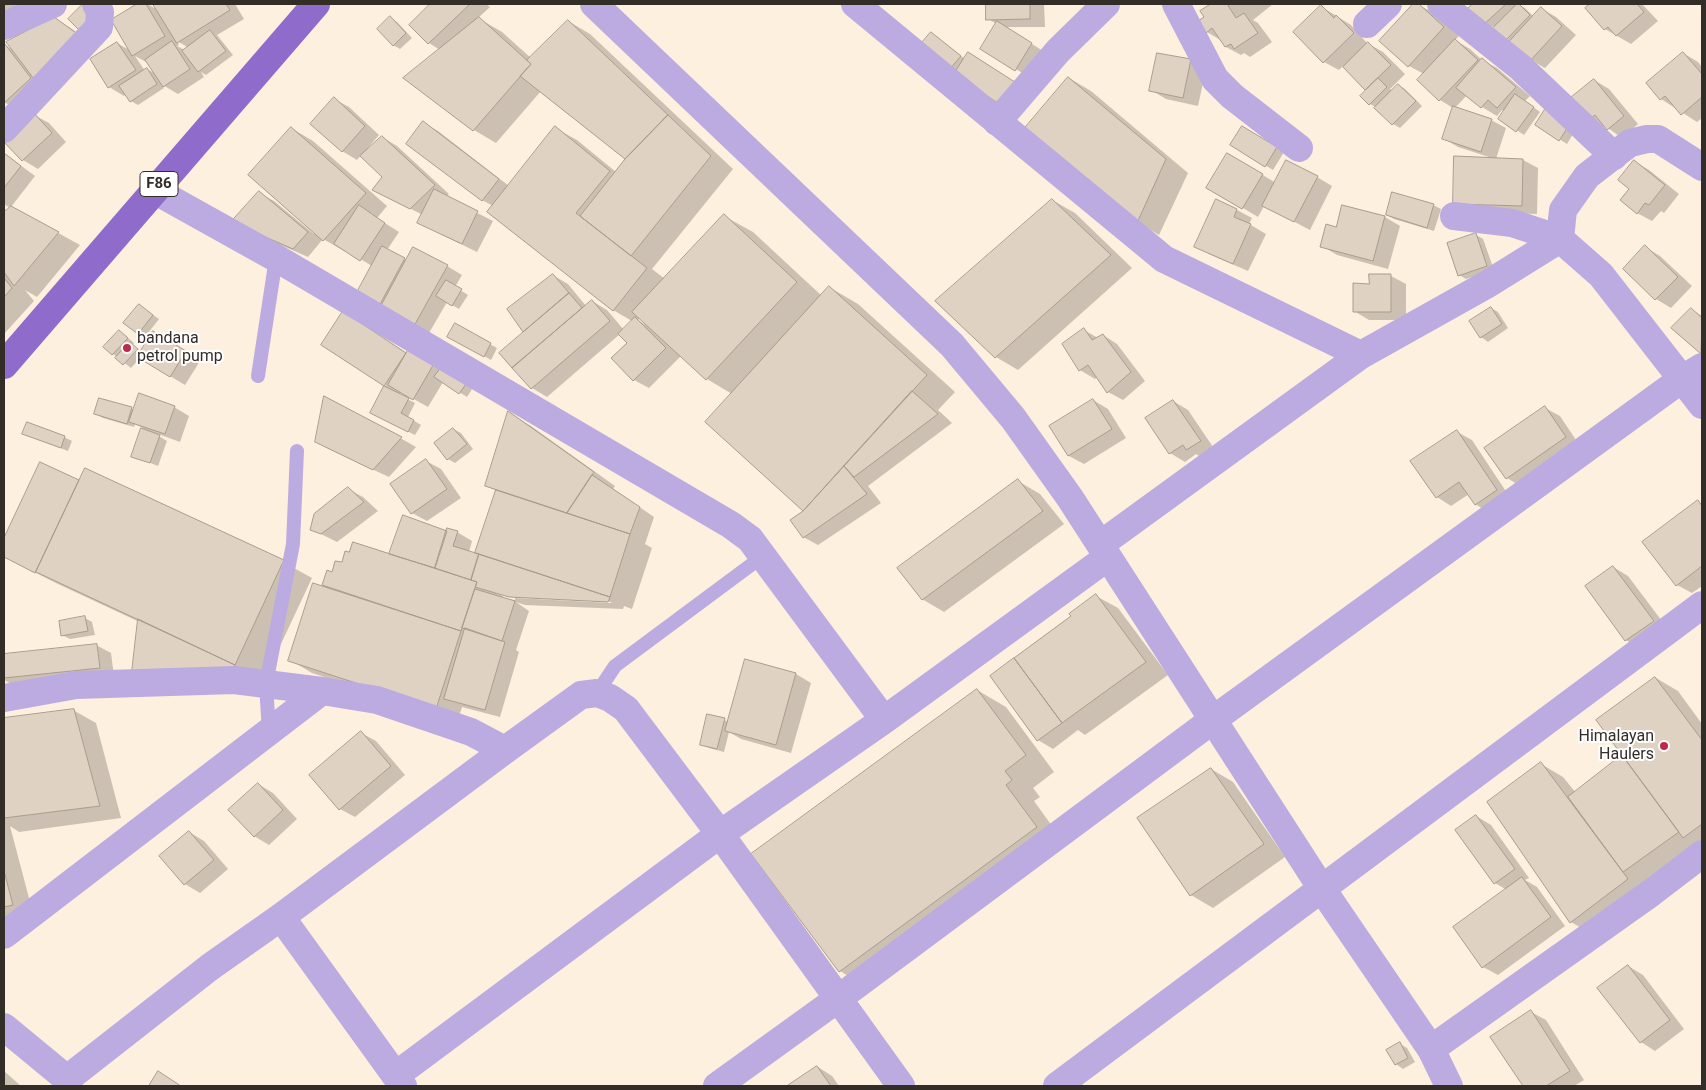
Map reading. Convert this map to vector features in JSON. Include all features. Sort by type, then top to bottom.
[{"type":"main road","name":"F86","points":[[4,365],[316,4]]},
{"type":"street","points":[[4,26],[53,4]]},
{"type":"street","points":[[4,129],[34,99],[99,27],[100,12],[96,4]]},
{"type":"street","points":[[594,4],[952,345],[1013,418],[1070,498],[1322,889],[1431,1049],[1450,1086]]},
{"type":"street","points":[[855,4],[1164,259],[1361,355]]},
{"type":"street","points":[[997,122],[1058,51],[1106,4]]},
{"type":"street","points":[[1176,4],[1214,79],[1232,96],[1299,148]]},
{"type":"street","points":[[1367,24],[1388,4]]},
{"type":"street","points":[[1441,4],[1520,67],[1614,156]]},
{"type":"street","points":[[1560,239],[1563,210],[1587,176],[1630,143],[1647,138],[1658,139],[1702,167]]},
{"type":"street","points":[[154,190],[276,258],[732,525],[750,539],[884,720]]},
{"type":"street","points":[[1454,216],[1512,223],[1560,239],[1600,275],[1692,373],[1702,405]]},
{"type":"street","points":[[281,917],[399,1081],[720,834],[884,720],[1361,355],[1486,284],[1560,239]]},
{"type":"street","points":[[717,1086],[839,998],[1214,719],[1692,373]]},
{"type":"street","points":[[1057,1086],[1702,605]]},
{"type":"street","points":[[4,698],[76,684],[234,680],[377,700],[471,732],[505,750]]},
{"type":"street","points":[[4,935],[322,691]]},
{"type":"street","points":[[4,1027],[62,1083],[210,967],[281,917],[505,750],[581,696],[597,693],[610,698],[626,709],[720,834],[901,1086]]},
{"type":"street","points":[[1431,1049],[1651,893],[1702,854]]},
{"type":"lane","points":[[258,376],[276,258]]},
{"type":"lane","points":[[269,732],[266,684],[293,544],[297,451]]},
{"type":"lane","points":[[597,693],[615,666],[762,556]]},
{"type":"building","points":[[83,4],[97,16],[81,32],[68,19]]},
{"type":"building","points":[[137,4],[146,4],[165,36],[132,56],[111,20]]},
{"type":"building","points":[[153,4],[226,4],[230,10],[177,43]]},
{"type":"building","points":[[430,4],[470,4],[428,44],[409,25]]},
{"type":"building","points":[[986,4],[1030,4],[1030,19],[986,20]]},
{"type":"building","points":[[1211,4],[1227,4],[1236,18],[1244,13],[1258,33],[1234,49],[1231,44],[1225,47],[1212,28],[1206,33],[1198,21],[1204,17],[1200,11]]},
{"type":"building","points":[[1413,4],[1419,4],[1444,27],[1408,67],[1379,41]]},
{"type":"building","points":[[1473,4],[1506,4],[1481,27],[1466,10]]},
{"type":"building","points":[[1517,4],[1530,15],[1506,40],[1493,28]]},
{"type":"building","points":[[1590,4],[1637,4],[1644,12],[1616,36],[1608,27],[1604,30],[1585,8]]},
{"type":"building","points":[[1321,5],[1334,18],[1336,15],[1354,33],[1323,63],[1293,32]]},
{"type":"building","points":[[1541,7],[1562,26],[1530,61],[1509,42]]},
{"type":"building","points":[[390,16],[406,33],[393,46],[377,29]]},
{"type":"building","points":[[54,17],[79,35],[34,79],[6,42]]},
{"type":"building","points":[[479,17],[531,64],[473,131],[403,78]]},
{"type":"building","points":[[568,20],[668,115],[625,159],[520,76],[531,64],[527,60]]},
{"type":"building","points":[[997,21],[1032,43],[1015,71],[980,49]]},
{"type":"building","points":[[210,30],[226,51],[198,72],[182,51]]},
{"type":"building","points":[[931,32],[961,56],[948,71],[919,46]]},
{"type":"building","points":[[1455,39],[1478,60],[1439,101],[1417,80]]},
{"type":"building","points":[[172,41],[190,69],[163,87],[145,60]]},
{"type":"building","points":[[117,42],[136,70],[108,88],[90,59]]},
{"type":"building","points":[[1368,42],[1391,65],[1365,90],[1343,67]]},
{"type":"building","points":[[4,43],[31,78],[4,103]]},
{"type":"building","points":[[968,52],[1018,84],[1004,107],[954,74]]},
{"type":"building","points":[[1683,52],[1702,74],[1702,97],[1681,115],[1665,96],[1660,100],[1646,83]]},
{"type":"building","points":[[1157,53],[1191,59],[1183,98],[1149,91]]},
{"type":"building","points":[[1482,58],[1516,87],[1497,108],[1488,100],[1481,108],[1456,88]]},
{"type":"building","points":[[147,68],[157,84],[130,102],[119,86]]},
{"type":"building","points":[[1068,77],[1166,159],[1137,223],[1024,129]]},
{"type":"building","points":[[1378,78],[1387,87],[1369,105],[1360,96]]},
{"type":"building","points":[[1594,79],[1624,116],[1607,130],[1595,115],[1585,122],[1568,100]]},
{"type":"building","points":[[1398,84],[1416,101],[1392,125],[1374,108]]},
{"type":"building","points":[[1515,94],[1534,107],[1516,132],[1498,119]]},
{"type":"building","points":[[334,97],[365,126],[342,152],[310,124]]},
{"type":"building","points":[[1549,103],[1573,119],[1559,141],[1535,125]]},
{"type":"building","points":[[1453,106],[1492,119],[1481,152],[1442,139]]},
{"type":"building","points":[[34,113],[52,133],[22,161],[4,142]]},
{"type":"building","points":[[668,115],[711,156],[631,256],[580,216],[625,159]]},
{"type":"building","points":[[423,121],[499,179],[482,201],[406,144]]},
{"type":"building","points":[[555,126],[610,171],[576,213],[647,268],[613,311],[487,212]]},
{"type":"building","points":[[1242,126],[1277,147],[1265,167],[1230,145]]},
{"type":"building","points":[[291,127],[366,193],[323,241],[248,175]]},
{"type":"building","points":[[382,136],[435,185],[410,209],[372,190],[382,177],[360,156]]},
{"type":"building","points":[[4,153],[21,166],[4,188]]},
{"type":"building","points":[[1227,153],[1263,174],[1242,209],[1206,188]]},
{"type":"building","points":[[1454,156],[1523,159],[1522,206],[1453,204]]},
{"type":"building","points":[[1286,160],[1318,176],[1294,222],[1262,206]]},
{"type":"building","points":[[1634,160],[1665,185],[1649,205],[1645,203],[1637,214],[1620,200],[1629,189],[1618,180]]},
{"type":"building","points":[[434,189],[478,211],[462,244],[417,223]]},
{"type":"building","points":[[259,191],[308,232],[293,249],[231,222]]},
{"type":"building","points":[[1392,192],[1434,204],[1427,228],[1386,215]]},
{"type":"building","points":[[1052,199],[1111,255],[995,358],[935,301]]},
{"type":"building","points":[[1216,199],[1237,209],[1234,217],[1251,224],[1233,264],[1194,247]]},
{"type":"building","points":[[359,205],[385,223],[360,261],[334,244]]},
{"type":"building","points":[[1342,205],[1385,216],[1373,261],[1320,247],[1326,224],[1336,227]]},
{"type":"building","points":[[11,206],[59,232],[14,286],[4,272],[4,210]]},
{"type":"building","points":[[724,214],[797,282],[706,380],[632,312]]},
{"type":"building","points":[[1476,233],[1487,266],[1458,276],[1447,243]]},
{"type":"building","points":[[1645,245],[1678,277],[1655,300],[1623,269]]},
{"type":"building","points":[[382,246],[405,258],[378,308],[355,296]]},
{"type":"building","points":[[413,247],[448,265],[414,326],[380,308]]},
{"type":"building","points":[[553,274],[569,293],[523,332],[507,309]]},
{"type":"building","points":[[1369,274],[1391,274],[1391,312],[1353,312],[1353,283],[1369,284]]},
{"type":"building","points":[[4,278],[12,288],[4,297]]},
{"type":"building","points":[[446,280],[462,289],[452,306],[436,296]]},
{"type":"building","points":[[829,286],[927,375],[803,511],[705,422]]},
{"type":"building","points":[[569,293],[582,308],[512,368],[499,353]]},
{"type":"building","points":[[592,300],[610,321],[531,389],[512,368]]},
{"type":"building","points":[[139,304],[153,315],[138,334],[123,323]]},
{"type":"building","points":[[1491,307],[1502,324],[1480,338],[1469,321]]},
{"type":"building","points":[[1691,308],[1702,318],[1701,354],[1671,328]]},
{"type":"building","points":[[343,311],[406,353],[384,386],[321,345]]},
{"type":"building","points":[[635,317],[666,348],[633,381],[611,358],[627,343],[618,334]]},
{"type":"building","points":[[455,323],[491,343],[484,357],[447,337]]},
{"type":"building","points":[[1084,328],[1092,340],[1103,334],[1131,372],[1107,393],[1088,365],[1079,371],[1062,344]]},
{"type":"building","points":[[119,330],[128,338],[112,355],[103,347]]},
{"type":"building","points":[[153,331],[186,351],[170,377],[137,357]]},
{"type":"building","points":[[130,342],[138,349],[123,365],[115,358]]},
{"type":"building","points":[[411,345],[436,360],[413,400],[388,385]]},
{"type":"building","points":[[444,364],[468,381],[459,394],[434,377]]},
{"type":"building","points":[[384,386],[409,398],[401,413],[414,420],[408,432],[370,413]]},
{"type":"building","points":[[912,391],[938,414],[854,477],[844,466]]},
{"type":"building","points":[[139,393],[175,406],[165,434],[129,422]]},
{"type":"building","points":[[324,396],[402,437],[373,470],[315,442]]},
{"type":"building","points":[[99,398],[132,407],[127,424],[94,414]]},
{"type":"building","points":[[1093,399],[1112,429],[1068,456],[1049,426]]},
{"type":"building","points":[[1173,400],[1201,441],[1186,450],[1183,445],[1169,454],[1145,418]]},
{"type":"building","points":[[1545,406],[1566,437],[1506,479],[1484,448]]},
{"type":"building","points":[[508,411],[594,472],[567,513],[485,486]]},
{"type":"building","points":[[27,422],[65,436],[61,448],[22,434]]},
{"type":"building","points":[[141,428],[160,435],[150,463],[131,457]]},
{"type":"building","points":[[453,428],[467,444],[447,460],[434,443]]},
{"type":"building","points":[[1457,430],[1497,490],[1475,505],[1459,482],[1436,498],[1410,461]]},
{"type":"building","points":[[426,459],[447,489],[411,514],[390,484]]},
{"type":"building","points":[[40,462],[79,480],[35,573],[4,557],[4,538]]},
{"type":"building","points":[[844,466],[867,494],[803,538],[790,520],[803,511]]},
{"type":"building","points":[[85,468],[284,560],[235,665],[36,572]]},
{"type":"building","points":[[592,475],[640,507],[630,534],[567,513]]},
{"type":"building","points":[[1018,479],[1043,511],[922,600],[897,568]]},
{"type":"building","points":[[348,487],[364,502],[321,534],[310,530],[314,514]]},
{"type":"building","points":[[496,490],[630,534],[610,597],[475,553]]},
{"type":"building","points":[[1698,500],[1702,506],[1702,566],[1676,586],[1642,542]]},
{"type":"building","points":[[403,515],[447,531],[435,568],[389,554]]},
{"type":"building","points":[[447,528],[458,531],[453,546],[479,554],[471,580],[435,568]]},
{"type":"building","points":[[353,542],[477,582],[461,631],[322,585],[327,570],[332,572],[335,561],[342,562],[345,551],[349,552]]},
{"type":"building","points":[[479,554],[610,597],[608,602],[509,597],[475,587],[477,582],[471,580]]},
{"type":"building","points":[[1613,566],[1654,621],[1625,641],[1585,586]]},
{"type":"building","points":[[313,583],[461,631],[436,709],[288,661]]},
{"type":"building","points":[[475,589],[515,601],[502,641],[462,628]]},
{"type":"building","points":[[1096,594],[1146,662],[1062,723],[1014,658],[1071,616],[1069,614]]},
{"type":"building","points":[[85,616],[88,631],[61,636],[59,621]]},
{"type":"building","points":[[138,619],[235,665],[234,671],[132,672]]},
{"type":"building","points":[[465,628],[505,642],[485,710],[444,699]]},
{"type":"building","points":[[97,644],[100,668],[4,678],[4,654]]},
{"type":"building","points":[[1014,658],[1062,723],[1037,741],[990,676]]},
{"type":"building","points":[[745,659],[796,673],[776,745],[725,731]]},
{"type":"building","points":[[1655,677],[1702,740],[1702,824],[1683,838],[1596,720]]},
{"type":"building","points":[[977,689],[1026,755],[1005,771],[1012,780],[1006,785],[1037,827],[839,972],[751,854]]},
{"type":"building","points":[[74,709],[100,806],[4,818],[4,718]]},
{"type":"building","points":[[707,714],[725,718],[717,749],[700,745]]},
{"type":"building","points":[[361,731],[391,766],[339,810],[309,775]]},
{"type":"building","points":[[1622,755],[1679,832],[1623,872],[1568,797]]},
{"type":"building","points":[[1541,762],[1628,879],[1570,923],[1487,802]]},
{"type":"building","points":[[1211,768],[1264,844],[1190,896],[1137,818]]},
{"type":"building","points":[[258,783],[283,810],[254,837],[228,810]]},
{"type":"building","points":[[1476,815],[1515,869],[1494,884],[1455,830]]},
{"type":"building","points":[[189,831],[214,860],[184,885],[159,856]]},
{"type":"building","points":[[4,871],[13,905],[4,907]]},
{"type":"building","points":[[1522,877],[1551,917],[1482,968],[1453,927]]},
{"type":"building","points":[[1628,965],[1670,1020],[1640,1043],[1597,988]]},
{"type":"building","points":[[1531,1010],[1570,1071],[1546,1086],[1523,1086],[1490,1037]]},
{"type":"building","points":[[1400,1042],[1408,1058],[1395,1065],[1386,1050]]},
{"type":"building","points":[[817,1066],[831,1086],[787,1086]]},
{"type":"building","points":[[158,1071],[181,1086],[149,1086]]},
{"type":"place","name":"bandana petrol pump","points":[[127,348]]},
{"type":"place","name":"Himalayan Haulers","points":[[1664,746]]}]
